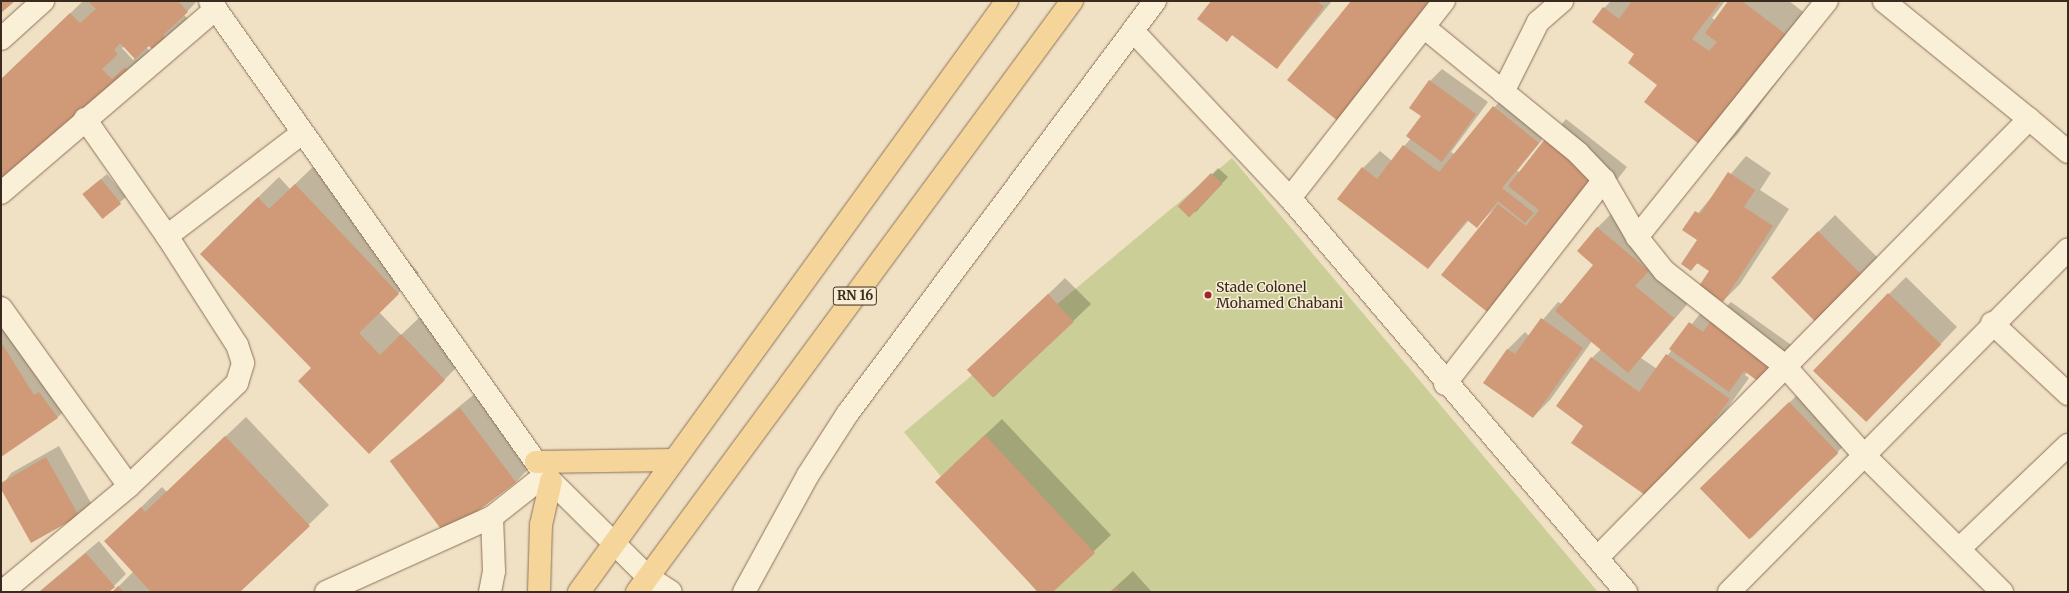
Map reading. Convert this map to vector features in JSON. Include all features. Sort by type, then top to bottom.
[{"type":"main road","points":[[579,592],[614,545],[673,460],[1007,1]]},
{"type":"main road","name":"RN 16","points":[[643,584],[1072,1]]},
{"type":"main road","points":[[539,592],[544,473],[673,460]]},
{"type":"street","points":[[1,39],[44,1]]},
{"type":"street","points":[[744,592],[808,475],[848,412],[1155,1]]},
{"type":"street","points":[[1290,198],[1425,28],[1444,1]]},
{"type":"street","points":[[1503,92],[1538,22],[1562,1]]},
{"type":"street","points":[[1637,237],[1827,1]]},
{"type":"street","points":[[1884,1],[2068,152]]},
{"type":"street","points":[[1,193],[213,5],[301,134],[544,473],[614,545],[643,584],[671,592]]},
{"type":"street","points":[[1425,28],[1578,153],[1604,180],[1637,237],[1664,271],[1784,365],[1863,454],[2002,592]]},
{"type":"street","points":[[1133,31],[1290,198],[1445,384],[1626,592]]},
{"type":"street","points":[[1597,558],[1784,365],[2029,119]]},
{"type":"street","points":[[2,592],[129,486],[237,383],[243,363],[237,345],[167,236],[85,120]]},
{"type":"street","points":[[167,236],[301,134]]},
{"type":"street","points":[[1445,384],[1604,180]]},
{"type":"street","points":[[1729,592],[1992,323],[2068,250]]},
{"type":"street","points":[[1,308],[129,486]]},
{"type":"street","points":[[1992,323],[2068,394]]},
{"type":"street","points":[[1959,550],[2068,444]]},
{"type":"street","points":[[326,592],[492,517],[544,473]]},
{"type":"street","points":[[490,592],[494,571],[492,517]]},
{"type":"green space","name":"Stade Colonel Mohamed Chabani","points":[[1232,158],[1598,592],[1037,592],[904,432]]},
{"type":"building","points":[[1,1],[15,1],[1,13]]},
{"type":"building","points":[[88,1],[178,1],[188,12],[163,35],[169,42],[157,54],[149,46],[135,59],[120,43],[114,50],[118,54],[102,69],[112,79],[125,67],[137,79],[1,196],[1,79],[70,13],[80,23],[96,9]]},
{"type":"building","points":[[1211,1],[1317,1],[1324,7],[1277,69],[1232,35],[1227,42],[1197,19]]},
{"type":"building","points":[[1351,1],[1441,1],[1344,126],[1287,80]]},
{"type":"building","points":[[1632,1],[1721,1],[1692,39],[1709,51],[1717,42],[1705,33],[1728,1],[1742,1],[1801,46],[1716,157],[1644,102],[1657,85],[1628,63],[1634,54],[1592,22],[1603,7],[1619,19]]},
{"type":"building","points":[[1429,80],[1476,114],[1442,162],[1406,136],[1421,116],[1409,108]]},
{"type":"building","points":[[1493,106],[1539,143],[1502,188],[1534,213],[1525,223],[1498,201],[1477,228],[1467,220],[1428,269],[1337,199],[1362,167],[1377,179],[1403,145],[1439,172]]},
{"type":"building","points":[[1545,139],[1607,188],[1501,323],[1441,275],[1498,204],[1526,226],[1539,210],[1508,186]]},
{"type":"building","points":[[1728,172],[1755,190],[1744,207],[1773,226],[1723,302],[1699,286],[1709,271],[1697,263],[1691,271],[1681,264],[1697,240],[1682,230],[1695,211],[1700,214]]},
{"type":"building","points":[[1211,173],[1222,184],[1189,218],[1178,206]]},
{"type":"building","points":[[101,179],[121,204],[102,219],[82,194]]},
{"type":"building","points":[[295,184],[399,294],[359,333],[380,355],[401,334],[445,380],[369,454],[298,381],[311,368],[200,254],[258,197],[269,209]]},
{"type":"building","points":[[1597,227],[1649,271],[1635,286],[1674,318],[1628,373],[1555,311],[1593,265],[1577,251]]},
{"type":"building","points":[[1818,231],[1871,284],[1824,331],[1771,278]]},
{"type":"building","points":[[1888,293],[1941,344],[1866,422],[1813,371]]},
{"type":"building","points":[[1048,294],[1074,322],[993,397],[967,370]]},
{"type":"building","points":[[1541,318],[1583,348],[1533,418],[1483,383],[1507,349],[1515,354]]},
{"type":"building","points":[[1713,318],[1781,366],[1766,387],[1744,371],[1729,392],[1669,349],[1689,322],[1703,332]]},
{"type":"building","points":[[1,342],[34,395],[39,392],[58,418],[1,457]]},
{"type":"building","points":[[1666,354],[1730,399],[1655,502],[1571,443],[1583,426],[1556,406],[1591,357],[1639,392]]},
{"type":"building","points":[[1789,402],[1838,453],[1749,539],[1700,488]]},
{"type":"building","points":[[460,408],[516,482],[446,535],[390,461]]},
{"type":"building","points":[[985,435],[1095,553],[1053,592],[1038,592],[935,482]]},
{"type":"building","points":[[225,436],[310,526],[240,592],[151,592],[104,541],[141,507],[145,512]]},
{"type":"building","points":[[46,457],[79,516],[31,543],[1,489],[1,483]]},
{"type":"building","points":[[86,553],[115,587],[109,592],[39,592]]},
{"type":"building","points":[[118,586],[124,592],[112,592]]},
{"type":"building","points":[[1116,587],[1120,592],[1110,592]]},
{"type":"place","name":"Stade Colonel Mohamed Chabani","points":[[1208,295]]}]
